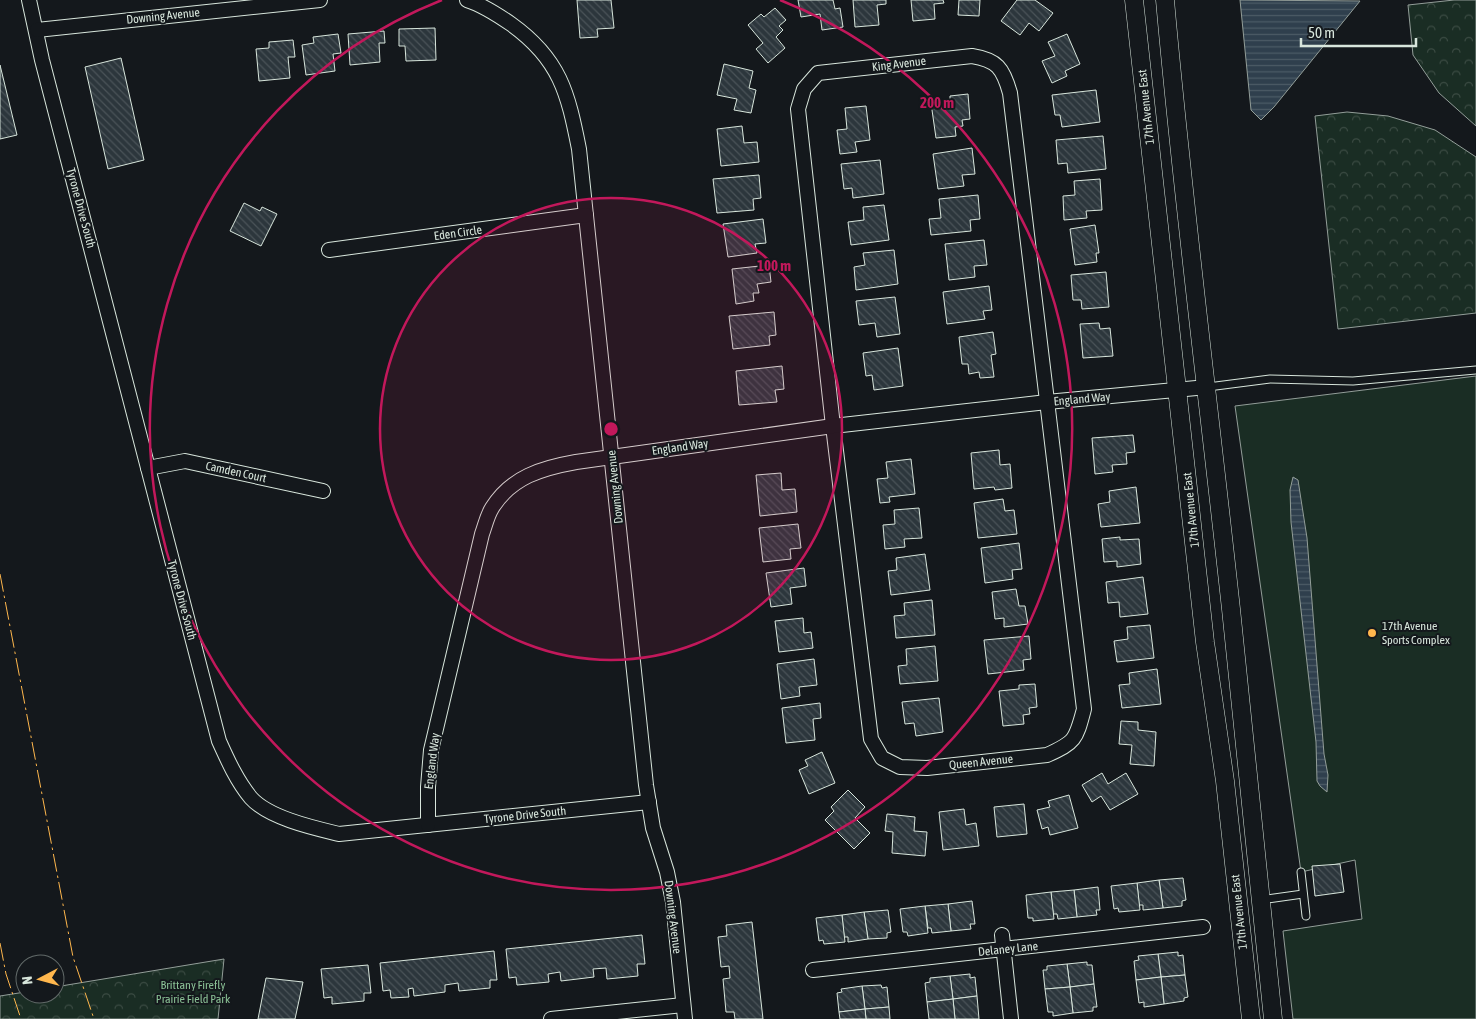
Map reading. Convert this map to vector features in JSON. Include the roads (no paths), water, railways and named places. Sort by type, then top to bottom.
[{"type":"street","name":"Tyrone Drive South","points":[[29,0],[45,70],[219,741],[235,775],[253,800],[272,812],[318,829],[340,834],[649,802]]},
{"type":"street","name":"Downing Avenue","points":[[36,30],[257,3],[320,0]]},
{"type":"street","name":"Downing Avenue","points":[[467,0],[501,16],[529,37],[543,51],[565,91],[572,110],[579,149],[649,802],[653,828],[667,872],[673,902],[684,1019]]},
{"type":"street","name":"17th Avenue East","points":[[1134,0],[1205,642],[1225,781],[1251,1019]]},
{"type":"street","name":"17th Avenue East","points":[[1165,0],[1173,88],[1232,612],[1273,1019]]},
{"type":"street","name":"King Avenue","points":[[833,426],[798,109],[804,89],[818,74],[962,57],[972,56],[988,59],[1005,74],[1010,93],[1047,402]]},
{"type":"street","name":"Eden Circle","points":[[329,250],[586,215]]},
{"type":"street","name":"England Way","points":[[428,825],[428,787],[431,750],[482,534],[491,510],[502,494],[528,475],[553,466],[833,426],[1047,402],[1206,387]]},
{"type":"street","name":"Queen Avenue","points":[[833,426],[871,739],[882,758],[900,767],[927,768],[1046,755],[1064,747],[1077,734],[1084,709],[1047,402]]},
{"type":"street","name":"Camden Court","points":[[148,468],[185,461],[324,491]]},
{"type":"street","name":"Delaney Lane","points":[[813,970],[1203,927]]},
{"type":"street","points":[[1002,935],[1011,1019]]},
{"type":"street","points":[[551,1019],[683,1005]]},
{"type":"lane","points":[[1206,387],[1270,379],[1353,381],[1476,370]]},
{"type":"lane","points":[[1301,872],[1306,916]]},
{"type":"lane","points":[[1260,900],[1303,894]]},
{"type":"water","points":[[1240,0],[1360,1],[1274,107],[1261,120],[1251,110]]},
{"type":"water","points":[[1293,477],[1298,480],[1307,538],[1324,754],[1328,775],[1327,792],[1317,781],[1316,742],[1291,522],[1290,490]]},
{"type":"place","name":"17th Avenue Sports Complex","points":[[1372,633]]},
{"type":"park label","name":"Brittany Firefly Prairie Field Park","points":[[193,992]]}]
